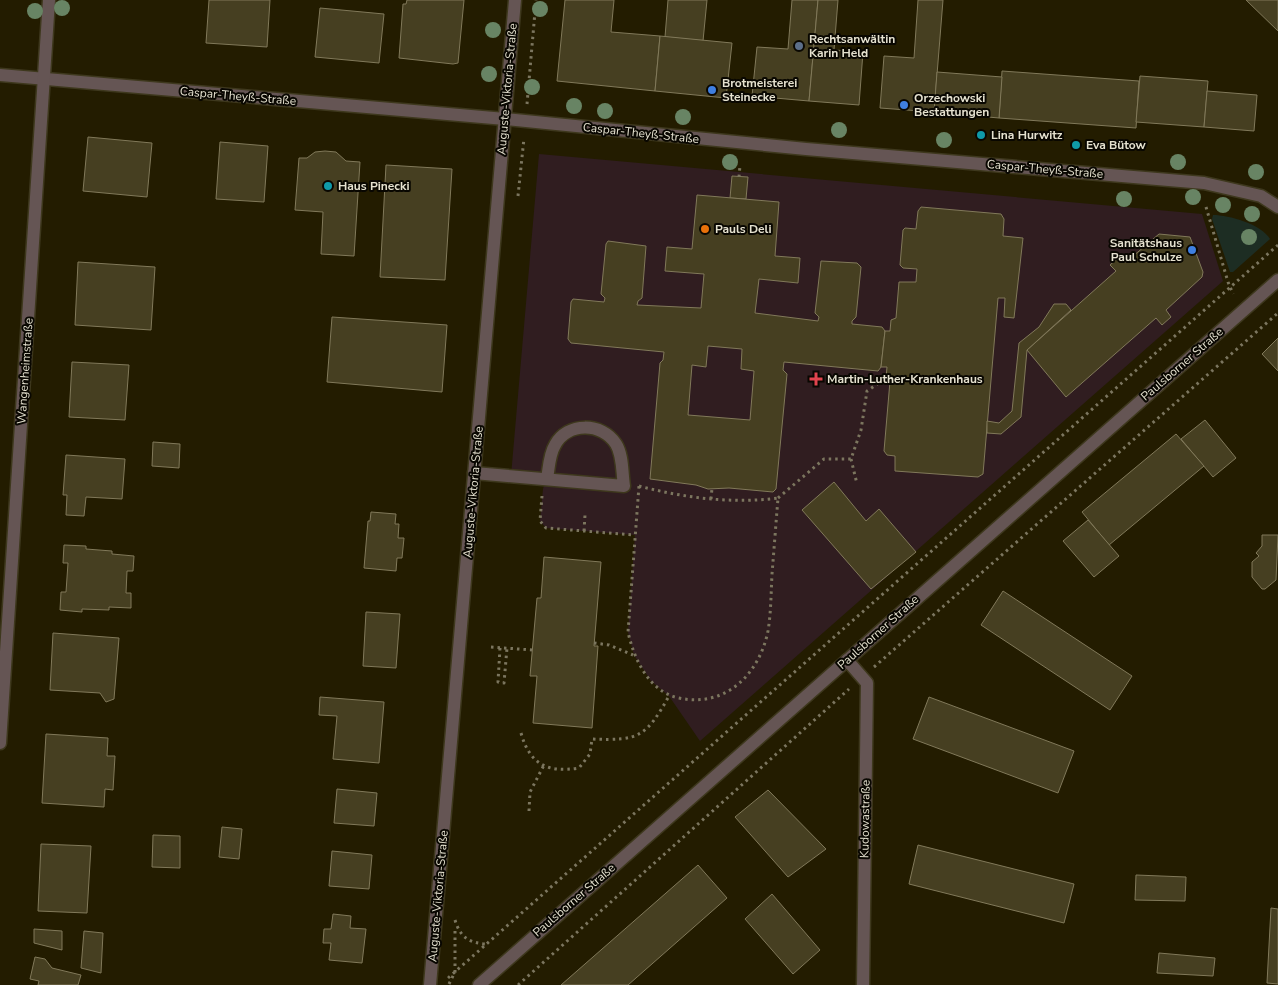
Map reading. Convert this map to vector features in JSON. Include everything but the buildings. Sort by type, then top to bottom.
[{"type":"street","name":"Wangenheimstraße","points":[[0,743],[49,0]]},
{"type":"street","name":"Auguste-Viktoria-Straße","points":[[430,985],[515,0]]},
{"type":"street","name":"Caspar-Theyß-Straße","points":[[0,75],[505,119],[816,150],[1204,183],[1261,196],[1278,207]]},
{"type":"street","name":"Paulsborner Straße","points":[[478,985],[1278,280]]},
{"type":"street","points":[[474,473],[547,479],[595,487],[624,486],[621,461],[616,444],[600,430],[589,427],[575,428],[564,433],[555,444],[547,479]]},
{"type":"street","name":"Kudowastraße","points":[[847,660],[867,683],[863,985]]},
{"type":"path","points":[[526,110],[536,0]]},
{"type":"path","points":[[739,177],[740,164]]},
{"type":"path","points":[[1206,206],[1233,294]]},
{"type":"path","points":[[449,985],[455,972],[1278,245]]},
{"type":"path","points":[[882,660],[1278,313]]},
{"type":"path","points":[[856,484],[851,459],[861,430],[866,391],[886,378]]},
{"type":"path","points":[[778,498],[768,632],[758,660],[740,685],[721,696],[693,701],[669,696],[651,681],[634,655],[628,632],[639,486],[671,494],[711,499],[753,501],[778,498],[824,459],[851,459]]},
{"type":"path","points":[[547,479],[543,490],[540,521],[546,528],[635,534]]},
{"type":"path","points":[[711,499],[712,488]]},
{"type":"path","points":[[584,531],[585,515]]},
{"type":"path","points":[[829,641],[835,647]]},
{"type":"path","points":[[594,643],[609,645],[634,655]]},
{"type":"path","points":[[491,647],[532,650]]},
{"type":"path","points":[[500,648],[498,682],[504,683],[507,648]]},
{"type":"path","points":[[518,985],[845,692]]},
{"type":"path","points":[[521,733],[526,751],[544,765],[560,771],[579,768],[590,754],[592,739],[616,740],[637,737],[656,719],[669,696]]},
{"type":"path","points":[[529,811],[530,792],[544,765]]},
{"type":"path","points":[[455,920],[458,930],[469,942],[487,944]]},
{"type":"shaded area","name":"Martin-Luther-Krankenhaus","points":[[539,154],[1202,214],[1223,281],[700,741],[669,696],[651,681],[634,655],[628,632],[635,535],[546,528],[540,521],[543,489],[546,479],[511,476]]},
{"type":"green space","points":[[1213,215],[1244,221],[1260,229],[1270,239],[1233,272],[1230,272],[1212,219]]},
{"type":"place","name":"Rechtsanwältin Karin Held","points":[[799,46]]},
{"type":"place","name":"Brotmeisterei Steinecke","points":[[712,90]]},
{"type":"place","name":"Orzechowski Bestattungen","points":[[904,105]]},
{"type":"place","name":"Lina Hurwitz","points":[[981,135]]},
{"type":"place","name":"Eva Bütow","points":[[1076,145]]},
{"type":"place","name":"Haus Pinecki","points":[[328,186]]},
{"type":"place","name":"Pauls Deli","points":[[705,229]]},
{"type":"place","name":"Sanitätshaus Paul Schulze","points":[[1192,250]]},
{"type":"place","name":"Martin-Luther-Krankenhaus","points":[[816,379]]}]
